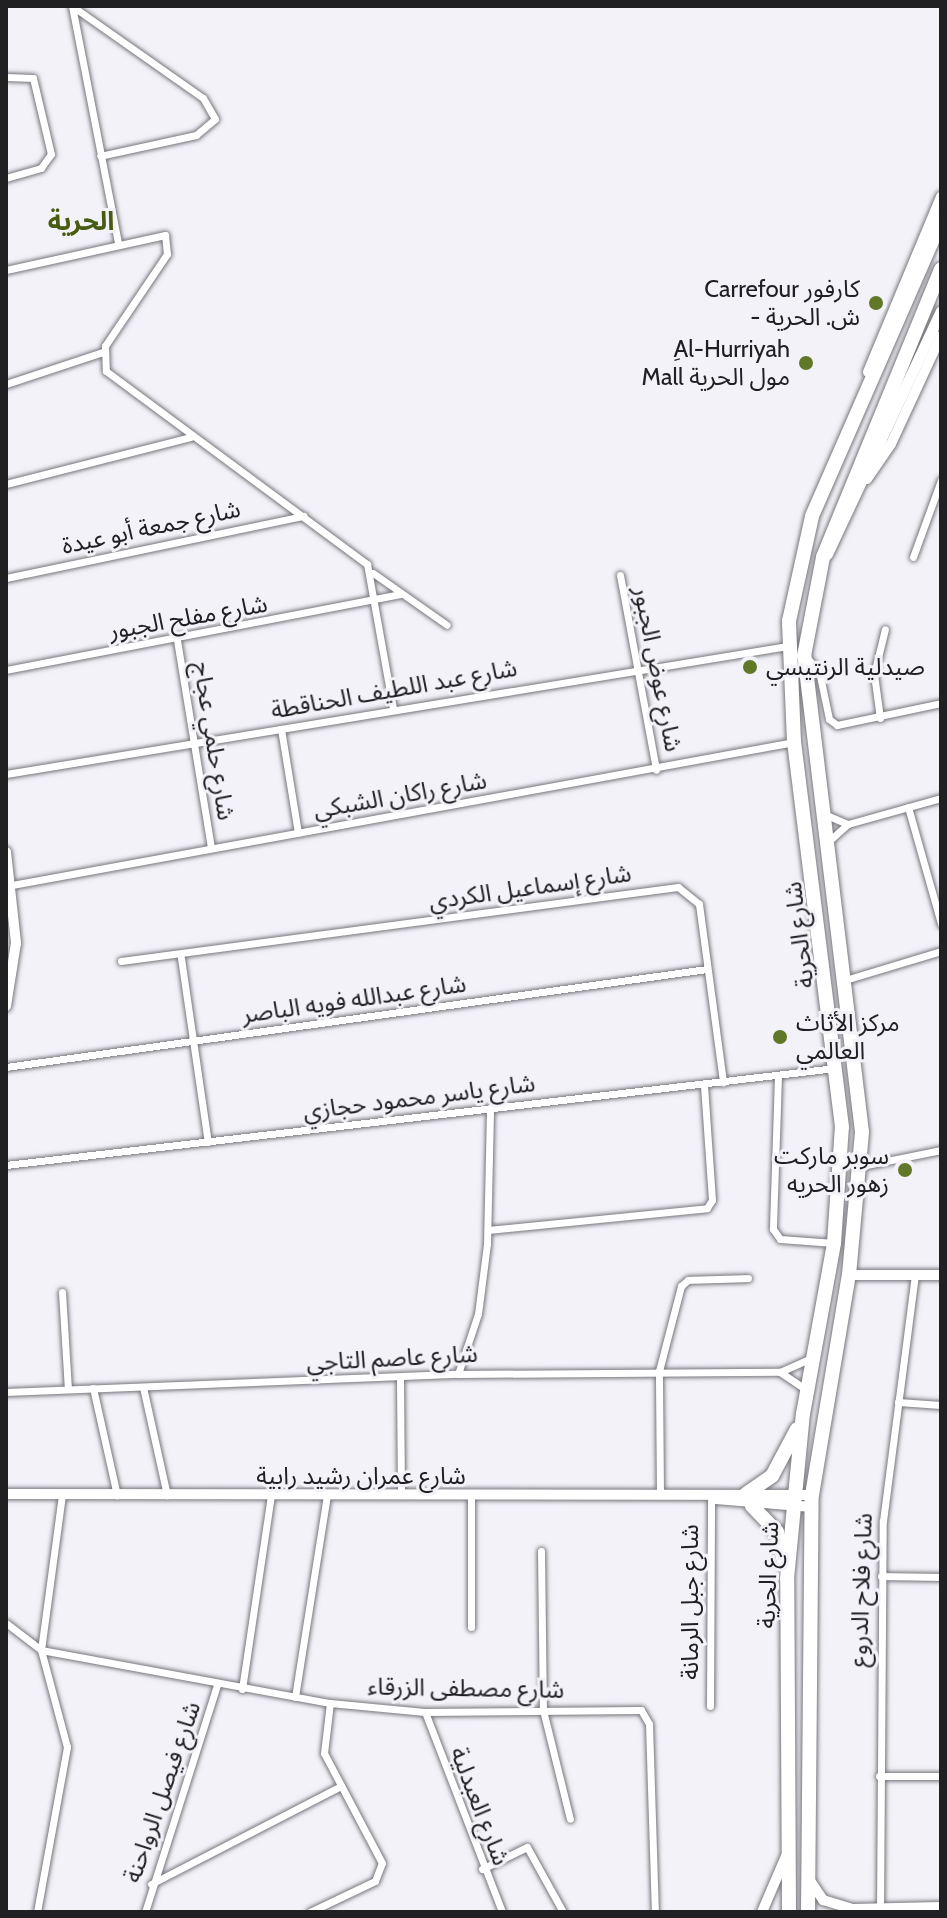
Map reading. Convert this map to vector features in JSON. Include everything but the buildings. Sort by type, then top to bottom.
[{"type":"highway","name":"شارع الحرية","points":[[789,1912],[787,1579],[792,1500],[803,1414],[834,1243],[842,1162],[838,1068],[794,742],[788,646],[801,549],[837,472],[941,221]]},
{"type":"highway","name":"شارع الحرية","points":[[808,1912],[812,1501],[849,1275],[862,1166],[845,980],[820,812],[804,656],[823,557],[941,269]]},
{"type":"highway","points":[[787,1579],[777,1532],[749,1500],[772,1476],[803,1414]]},
{"type":"main road","points":[[823,557],[867,479],[941,311]]},
{"type":"street","points":[[72,6],[203,98],[215,119],[196,135],[100,156]]},
{"type":"street","points":[[72,6],[118,242]]},
{"type":"street","points":[[6,77],[33,78],[51,154],[41,168],[6,178]]},
{"type":"street","points":[[837,472],[840,437],[941,197]]},
{"type":"street","points":[[6,270],[162,231],[168,249],[103,352],[6,384]]},
{"type":"street","points":[[867,479],[929,366],[941,336]]},
{"type":"street","points":[[103,352],[114,382],[304,516],[400,594],[447,625]]},
{"type":"street","points":[[929,366],[941,361]]},
{"type":"street","points":[[6,484],[192,437]]},
{"type":"street","points":[[913,557],[941,480]]},
{"type":"street","name":"شارع جمعة أبو عيدة","points":[[6,578],[304,516]]},
{"type":"street","points":[[373,573],[393,709]]},
{"type":"street","name":"شارع عوض الجبور","points":[[620,575],[656,770]]},
{"type":"street","name":"شارع مفلح الجبور","points":[[6,670],[377,604],[400,594]]},
{"type":"street","points":[[880,718],[874,674],[885,629]]},
{"type":"street","name":"شارع حلمي عجاج","points":[[177,640],[211,848]]},
{"type":"street","name":"شارع عبد اللطيف الحناقطة","points":[[6,774],[637,667],[788,646]]},
{"type":"street","points":[[804,656],[819,671],[833,723],[880,718],[941,703]]},
{"type":"street","points":[[281,729],[298,833]]},
{"type":"street","name":"شارع راكان الشبكي","points":[[12,885],[656,770],[794,742]]},
{"type":"street","points":[[826,847],[848,824],[941,798]]},
{"type":"street","points":[[908,807],[941,924]]},
{"type":"street","points":[[820,812],[848,824]]},
{"type":"street","points":[[6,852],[16,943],[6,1006]]},
{"type":"street","name":"شارع إسماعيل الكردي","points":[[121,961],[181,958],[678,887],[699,904],[723,1082]]},
{"type":"street","points":[[845,980],[941,951]]},
{"type":"street","points":[[181,958],[208,1142]]},
{"type":"street","name":"شارع عبدالله فويه الباصر","points":[[6,1067],[707,969]]},
{"type":"street","name":"شارع ياسر محمود حجازي","points":[[6,1165],[838,1068]]},
{"type":"street","points":[[778,1076],[773,1229],[780,1239],[834,1243]]},
{"type":"street","points":[[488,1230],[707,1208],[712,1200],[704,1085]]},
{"type":"street","points":[[458,1374],[478,1314],[488,1230],[490,1108]]},
{"type":"street","points":[[862,1166],[941,1150]]},
{"type":"street","points":[[849,1275],[941,1275]]},
{"type":"street","name":"شارع فلاح الدروع","points":[[880,1910],[881,1576],[898,1402],[915,1276]]},
{"type":"street","points":[[660,1495],[659,1371],[684,1282],[748,1278]]},
{"type":"street","points":[[62,1292],[68,1389]]},
{"type":"street","name":"شارع عاصم التاجي","points":[[6,1392],[400,1380],[458,1374],[780,1372],[814,1357]]},
{"type":"street","points":[[780,1372],[808,1391]]},
{"type":"street","points":[[400,1380],[401,1495]]},
{"type":"street","points":[[143,1387],[167,1495]]},
{"type":"street","points":[[93,1388],[117,1495]]},
{"type":"street","points":[[898,1402],[941,1405]]},
{"type":"street","name":"شارع عمران رشيد رابية","points":[[6,1494],[660,1495],[812,1501]]},
{"type":"street","points":[[37,1912],[67,1747],[41,1650],[62,1494]]},
{"type":"street","points":[[242,1689],[271,1495]]},
{"type":"street","points":[[295,1697],[327,1495]]},
{"type":"street","points":[[471,1497],[471,1627]]},
{"type":"street","name":"شارع جبل الرمانة","points":[[710,1706],[714,1498]]},
{"type":"street","points":[[541,1551],[543,1710],[570,1819]]},
{"type":"street","points":[[881,1576],[941,1577]]},
{"type":"street","points":[[6,1623],[41,1650]]},
{"type":"street","name":"شارع مصطفى الزرقاء","points":[[41,1650],[217,1685],[330,1703],[425,1712],[632,1709],[647,1715],[655,1912]]},
{"type":"street","name":"شارع فيصل الرواحنة","points":[[145,1912],[151,1884],[217,1685]]},
{"type":"street","points":[[310,1912],[379,1874],[378,1851],[341,1786],[323,1746],[330,1703]]},
{"type":"street","name":"شارع العبدلية","points":[[425,1712],[482,1869],[502,1912]]},
{"type":"street","points":[[879,1776],[941,1776]]},
{"type":"street","points":[[151,1884],[341,1786]]},
{"type":"street","points":[[762,1912],[790,1846]]},
{"type":"street","points":[[482,1869],[527,1847],[563,1912]]},
{"type":"street","points":[[809,1875],[823,1900],[849,1910],[941,1907]]},
{"type":"place","name":"Carrefour كارفور - ش. الحرية","points":[[876,303]]},
{"type":"place","name":"ِAl-Hurriyah Mall مول الحرية","points":[[806,363]]},
{"type":"place","name":"صيدلية الرنتيسي","points":[[750,667]]},
{"type":"place","name":"مركز الأثاث العالمي","points":[[780,1037]]},
{"type":"place","name":"سوبر ماركت زهور الحريه","points":[[905,1170]]},
{"type":"district","name":"الحرية","points":[[81,222]]}]
